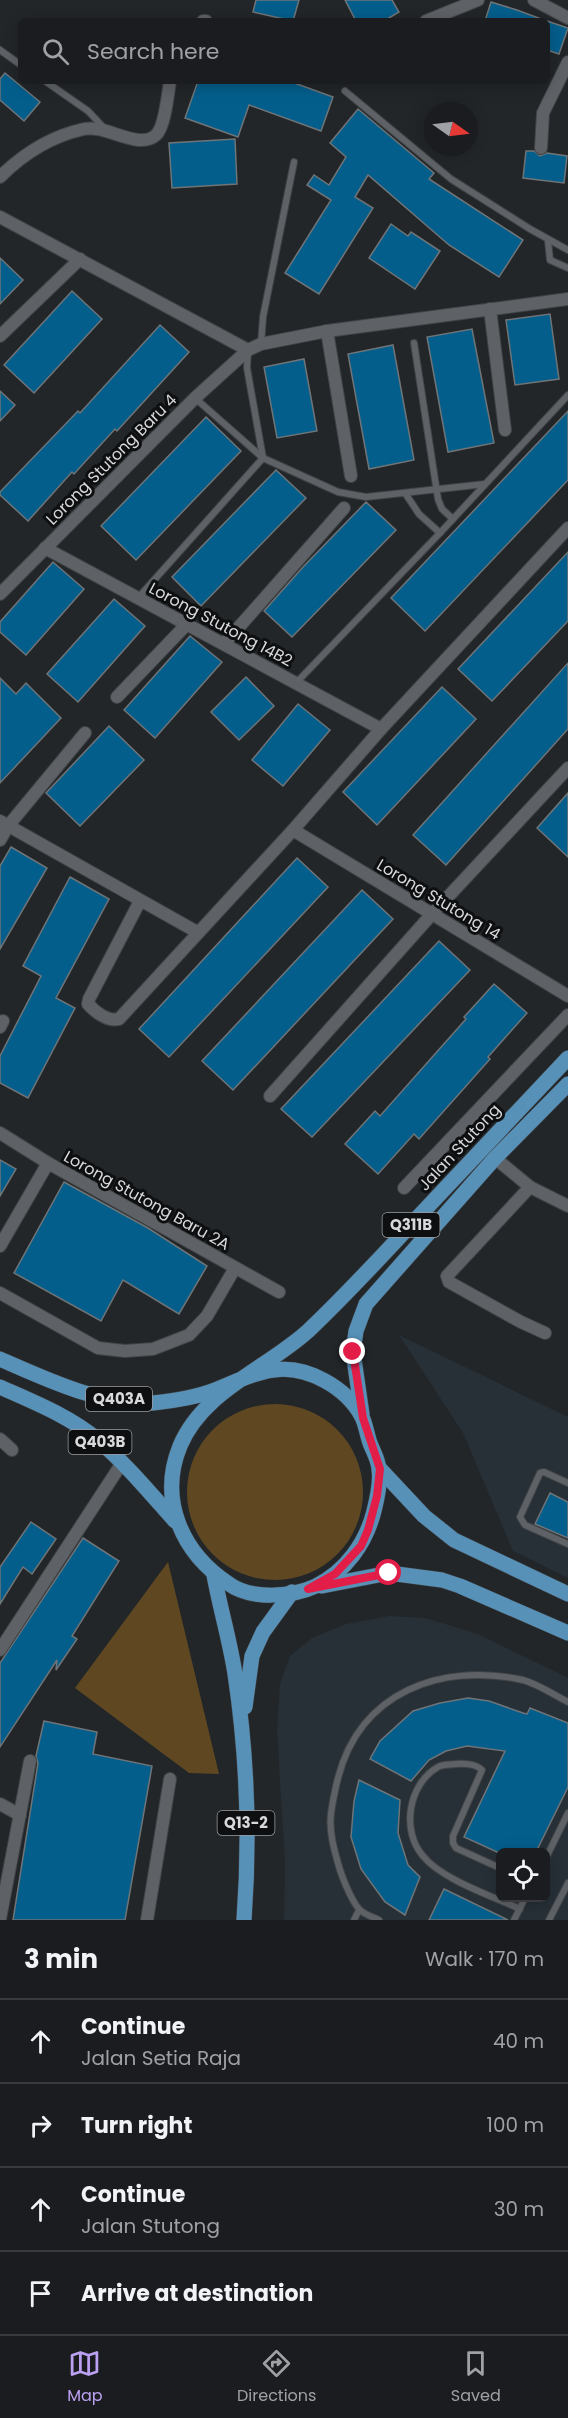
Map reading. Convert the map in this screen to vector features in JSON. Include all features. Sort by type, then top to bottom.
[{"type":"main road","name":"Jalan Stutong","points":[[242,1380],[308,1330],[382,1256],[568,1058]]},
{"type":"main road","name":"Jalan Stutong","points":[[363,1418],[353,1352],[356,1331],[366,1304],[495,1158],[568,1084]]},
{"type":"main road","name":"Q403A","points":[[0,1359],[45,1378],[104,1398],[152,1403],[210,1392],[242,1380]]},
{"type":"main road","points":[[568,1594],[454,1539],[424,1516],[380,1469],[363,1418],[346,1395],[329,1383],[297,1371],[274,1370],[242,1380],[204,1407],[180,1447],[172,1488],[172,1506],[179,1525],[206,1569],[237,1590],[257,1594],[292,1592],[389,1573],[442,1580],[460,1586],[568,1633]]},
{"type":"main road","name":"Q403B","points":[[0,1387],[51,1409],[96,1439],[122,1463],[179,1525]]},
{"type":"main road","points":[[308,1589],[335,1574],[361,1546],[373,1514],[380,1469]]},
{"type":"main road","name":"Q13-2","points":[[214,1575],[235,1672],[242,1725],[247,1835],[244,1920]]},
{"type":"main road","name":"Q13-2","points":[[242,1725],[252,1656],[268,1624],[292,1592]]},
{"type":"street","points":[[433,18],[478,0]]},
{"type":"street","points":[[534,0],[568,18]]},
{"type":"street","points":[[541,148],[543,113],[568,62]]},
{"type":"street","points":[[0,177],[12,165],[50,140],[86,128],[105,129],[127,138],[145,140],[156,135],[162,123],[169,84]]},
{"type":"street","points":[[0,217],[248,350]]},
{"type":"street","points":[[0,336],[80,259]]},
{"type":"street","name":"Lorong Stutong Baru 4","points":[[0,594],[195,398],[248,350],[261,344],[327,331],[568,299]]},
{"type":"street","points":[[490,309],[505,430]]},
{"type":"street","points":[[327,331],[351,476]]},
{"type":"street","points":[[224,644],[344,508]]},
{"type":"street","points":[[140,901],[89,999],[88,1004],[92,1009],[110,1020],[119,1020],[293,830],[381,729],[568,528]]},
{"type":"street","name":"Lorong Stutong 14B2","points":[[45,548],[381,729]]},
{"type":"street","points":[[117,697],[187,624]]},
{"type":"street","points":[[0,840],[4,824],[85,733]]},
{"type":"street","points":[[270,1096],[432,914],[568,768]]},
{"type":"street","points":[[4,824],[198,933]]},
{"type":"street","name":"Lorong Stutong 14","points":[[293,830],[568,996]]},
{"type":"street","points":[[404,1188],[568,1015]]},
{"type":"street","name":"Lorong Stutong Baru 2A","points":[[0,1133],[48,1163],[279,1292]]},
{"type":"street","points":[[495,1158],[530,1187],[568,1206]]},
{"type":"street","points":[[0,1246],[48,1163]]},
{"type":"street","points":[[530,1187],[447,1276],[449,1282],[481,1301],[545,1333]]},
{"type":"street","points":[[0,1293],[98,1348],[125,1351],[153,1349],[189,1335],[207,1316],[235,1268]]},
{"type":"street","points":[[0,1439],[12,1450]]},
{"type":"street","points":[[0,1650],[122,1463]]},
{"type":"street","points":[[0,1919],[30,1761]]},
{"type":"street","points":[[147,1920],[170,1779]]},
{"type":"street","points":[[0,1804],[20,1815]]},
{"type":"lane","points":[[0,50],[18,63]]},
{"type":"lane","points":[[49,84],[88,111],[105,129]]},
{"type":"lane","points":[[345,91],[451,179],[548,240],[568,250]]},
{"type":"lane","points":[[261,344],[263,317],[294,162]]},
{"type":"lane","points":[[548,240],[550,260],[568,268]]},
{"type":"lane","points":[[414,343],[438,499],[442,509],[453,519]]},
{"type":"lane","points":[[248,350],[247,368],[263,458]]},
{"type":"lane","points":[[296,683],[568,395]]},
{"type":"lane","points":[[195,398],[263,458],[313,483],[338,492],[366,497],[486,484]]},
{"type":"lane","points":[[138,598],[263,458]]},
{"type":"lane","points":[[405,493],[419,514],[440,533]]},
{"type":"lane","points":[[568,1483],[544,1472],[540,1473],[520,1517],[525,1525],[568,1544]]},
{"type":"lane","points":[[379,1920],[359,1910],[340,1872],[329,1834],[331,1806],[340,1769],[353,1738],[378,1708],[403,1692],[431,1681],[463,1676],[524,1681],[568,1702]]},
{"type":"lane","points":[[496,1866],[456,1848],[453,1843],[453,1836],[482,1770],[479,1767],[462,1763],[439,1766],[424,1778],[415,1796],[410,1815],[411,1839],[422,1856],[437,1870],[496,1898]]},
{"type":"lane","points":[[550,1850],[568,1813]]},
{"type":"lane","points":[[561,1827],[568,1831]]},
{"type":"lane","points":[[549,1920],[568,1883]]},
{"type":"lane","points":[[505,1902],[520,1909]]},
{"type":"lane","points":[[514,1920],[523,1902]]},
{"type":"lane","points":[[354,1920],[359,1910]]},
{"type":"shaded area","points":[[399,1335],[568,1417],[568,1578],[513,1551],[463,1433]]},
{"type":"shaded area","points":[[275,1404],[309,1411],[324,1419],[337,1430],[348,1443],[356,1458],[363,1492],[356,1526],[348,1541],[337,1554],[324,1565],[309,1573],[275,1580],[241,1573],[226,1565],[213,1554],[202,1541],[194,1526],[187,1492],[194,1458],[202,1443],[213,1430],[226,1419],[241,1411]]},
{"type":"shaded area","points":[[168,1562],[219,1774],[189,1773],[75,1688]]},
{"type":"shaded area","points":[[389,1616],[425,1618],[478,1634],[568,1678],[568,1920],[284,1920],[285,1864],[277,1730],[280,1684],[290,1656],[312,1638],[346,1624]]},
{"type":"building","points":[[256,0],[299,0],[294,18],[280,18],[253,12]]},
{"type":"building","points":[[345,0],[392,0],[399,12],[389,18],[354,18]]},
{"type":"building","points":[[491,2],[538,18],[486,18]]},
{"type":"building","points":[[550,22],[568,28],[559,54],[550,51]]},
{"type":"building","points":[[5,73],[40,102],[24,121],[0,100],[0,79]]},
{"type":"building","points":[[197,84],[297,84],[333,97],[321,131],[249,105],[238,137],[185,118]]},
{"type":"building","points":[[358,109],[434,173],[429,179],[523,240],[499,277],[449,245],[368,175],[355,197],[373,208],[319,294],[285,273],[331,200],[307,185],[314,175],[329,185],[346,157],[330,143]]},
{"type":"building","points":[[235,139],[237,184],[172,188],[169,143]]},
{"type":"building","points":[[526,151],[534,151],[540,156],[547,153],[567,156],[564,183],[523,178]]},
{"type":"building","points":[[391,224],[408,236],[411,232],[440,251],[415,289],[369,258]]},
{"type":"building","points":[[0,258],[23,280],[0,304]]},
{"type":"building","points":[[72,291],[102,319],[34,393],[4,365]]},
{"type":"building","points":[[550,314],[559,379],[515,385],[506,320]]},
{"type":"building","points":[[160,325],[189,352],[117,431],[115,429],[74,474],[72,472],[28,521],[0,495],[0,492],[78,411],[80,413]]},
{"type":"building","points":[[472,329],[494,443],[448,452],[427,337]]},
{"type":"building","points":[[393,345],[414,460],[369,469],[348,354]]},
{"type":"building","points":[[304,359],[317,431],[277,438],[264,367]]},
{"type":"building","points":[[0,391],[15,405],[0,421]]},
{"type":"building","points":[[568,411],[568,480],[425,631],[391,598]]},
{"type":"building","points":[[206,417],[241,451],[136,560],[101,526]]},
{"type":"building","points":[[276,470],[306,498],[201,606],[172,577]]},
{"type":"building","points":[[366,502],[396,530],[292,637],[264,611]]},
{"type":"building","points":[[568,552],[568,621],[492,701],[458,669]]},
{"type":"building","points":[[53,562],[84,589],[26,655],[0,632],[0,622]]},
{"type":"building","points":[[114,599],[145,626],[78,702],[47,674]]},
{"type":"building","points":[[190,636],[222,662],[155,738],[124,710]]},
{"type":"building","points":[[568,663],[568,729],[446,865],[413,835]]},
{"type":"building","points":[[246,677],[274,706],[239,740],[211,712]]},
{"type":"building","points":[[0,678],[16,694],[26,683],[61,718],[0,783]]},
{"type":"building","points":[[442,687],[476,719],[377,825],[343,792]]},
{"type":"building","points":[[298,704],[330,730],[283,786],[252,760]]},
{"type":"building","points":[[109,726],[144,760],[80,826],[46,793]]},
{"type":"building","points":[[568,793],[568,857],[537,828]]},
{"type":"building","points":[[11,847],[47,868],[0,949],[0,866]]},
{"type":"building","points":[[297,858],[328,887],[169,1057],[139,1029]]},
{"type":"building","points":[[70,877],[109,899],[56,998],[75,1008],[28,1098],[0,1083],[0,1056],[41,976],[23,966]]},
{"type":"building","points":[[362,890],[393,919],[233,1090],[202,1061]]},
{"type":"building","points":[[439,941],[470,970],[312,1137],[281,1109]]},
{"type":"building","points":[[494,984],[527,1013],[488,1057],[490,1059],[419,1139],[414,1134],[378,1174],[345,1144],[375,1111],[380,1116]]},
{"type":"building","points":[[0,1160],[16,1169],[0,1196]]},
{"type":"building","points":[[64,1182],[148,1228],[207,1266],[179,1314],[123,1280],[101,1321],[14,1273]]},
{"type":"building","points":[[550,1493],[568,1502],[568,1538],[535,1524]]},
{"type":"building","points":[[31,1522],[56,1539],[32,1574],[23,1567],[0,1604],[0,1567]]},
{"type":"building","points":[[83,1538],[119,1561],[72,1636],[77,1639],[56,1670],[57,1660],[0,1747],[0,1663]]},
{"type":"building","points":[[468,1698],[489,1701],[527,1714],[530,1708],[568,1723],[568,1787],[538,1848],[496,1848],[496,1852],[464,1837],[505,1751],[467,1746],[446,1751],[429,1760],[411,1781],[370,1759],[380,1741],[413,1711]]},
{"type":"building","points":[[44,1721],[97,1732],[93,1754],[152,1766],[125,1920],[13,1920],[38,1763],[36,1756]]},
{"type":"building","points":[[359,1780],[400,1800],[398,1833],[408,1865],[420,1877],[405,1915],[385,1902],[361,1869],[351,1837],[354,1801]]},
{"type":"building","points":[[444,1889],[508,1920],[429,1920]]},
{"type":"route","points":[[353,1352],[363,1418],[368,1439],[380,1469],[377,1496],[361,1546],[335,1574],[308,1589],[389,1573]]}]
